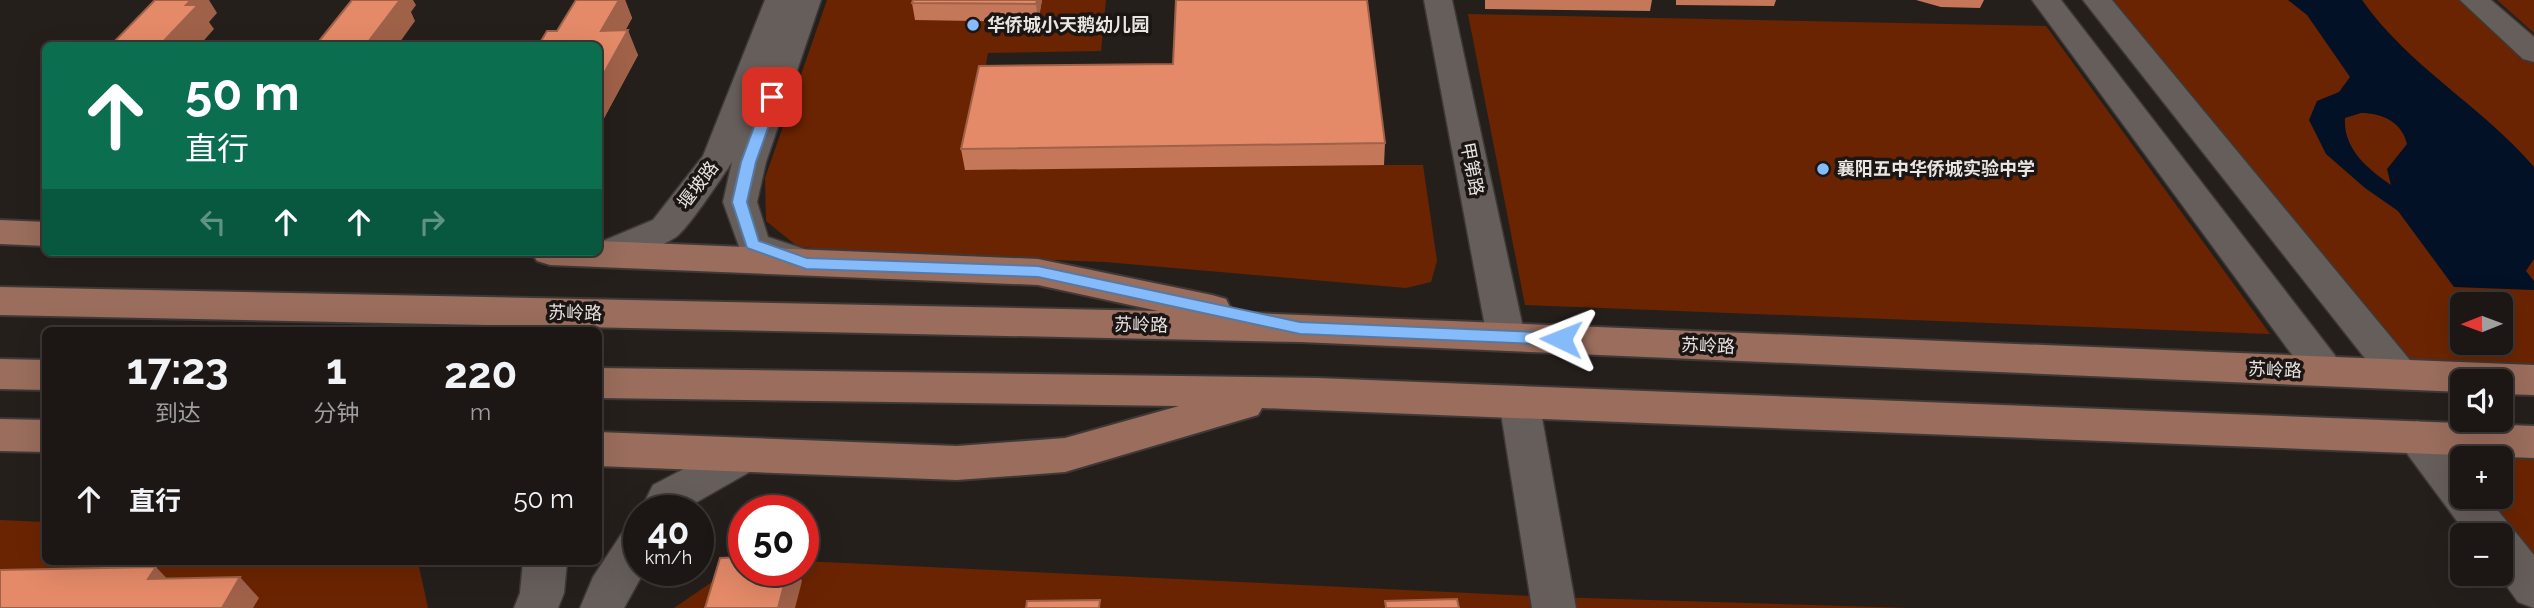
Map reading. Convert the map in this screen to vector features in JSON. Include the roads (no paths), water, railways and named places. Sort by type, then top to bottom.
[{"type":"main road","points":[[0,232],[42,234]]},
{"type":"main road","points":[[602,254],[1038,272],[1300,328]]},
{"type":"main road","name":"苏岭路","points":[[0,301],[1300,328],[2534,380]]},
{"type":"main road","points":[[0,374],[42,375]]},
{"type":"main road","points":[[602,383],[1318,393],[2534,442]]},
{"type":"main road","points":[[602,449],[957,463],[1065,455],[1268,397],[1318,393]]},
{"type":"main road","points":[[0,435],[42,436]]},
{"type":"street","name":"堰坡路","points":[[606,254],[665,228],[718,159],[779,0]]},
{"type":"street","name":"堰坡路","points":[[806,263],[753,244],[740,202],[749,162],[807,0]]},
{"type":"street","name":"甲第路","points":[[1438,0],[1507,337]]},
{"type":"street","points":[[2046,0],[2326,372]]},
{"type":"street","points":[[2097,0],[2400,375]]},
{"type":"street","points":[[2474,0],[2534,53]]},
{"type":"street","points":[[1519,401],[1554,608]]},
{"type":"street","points":[[2417,437],[2450,479]]},
{"type":"street","points":[[672,495],[746,454]]},
{"type":"street","points":[[2513,561],[2534,589]]},
{"type":"street","points":[[536,608],[542,593],[545,565]]},
{"type":"street","points":[[602,608],[609,590],[623,568]]},
{"type":"water","points":[[2288,0],[2362,0],[2401,46],[2514,145],[2534,167],[2534,259],[2526,271],[2534,281],[2534,290],[2454,287],[2398,211],[2365,188],[2326,154],[2309,120],[2317,101],[2339,92],[2350,77],[2307,15]],"holes":[[[2369,113],[2390,120],[2401,130],[2407,144],[2387,169],[2391,185],[2366,165],[2348,139],[2345,118]]]},
{"type":"place","name":"华侨城小天鹅幼儿园","points":[[973,25]]},
{"type":"place","name":"襄阳五中华侨城实验中学","points":[[1823,169]]}]
